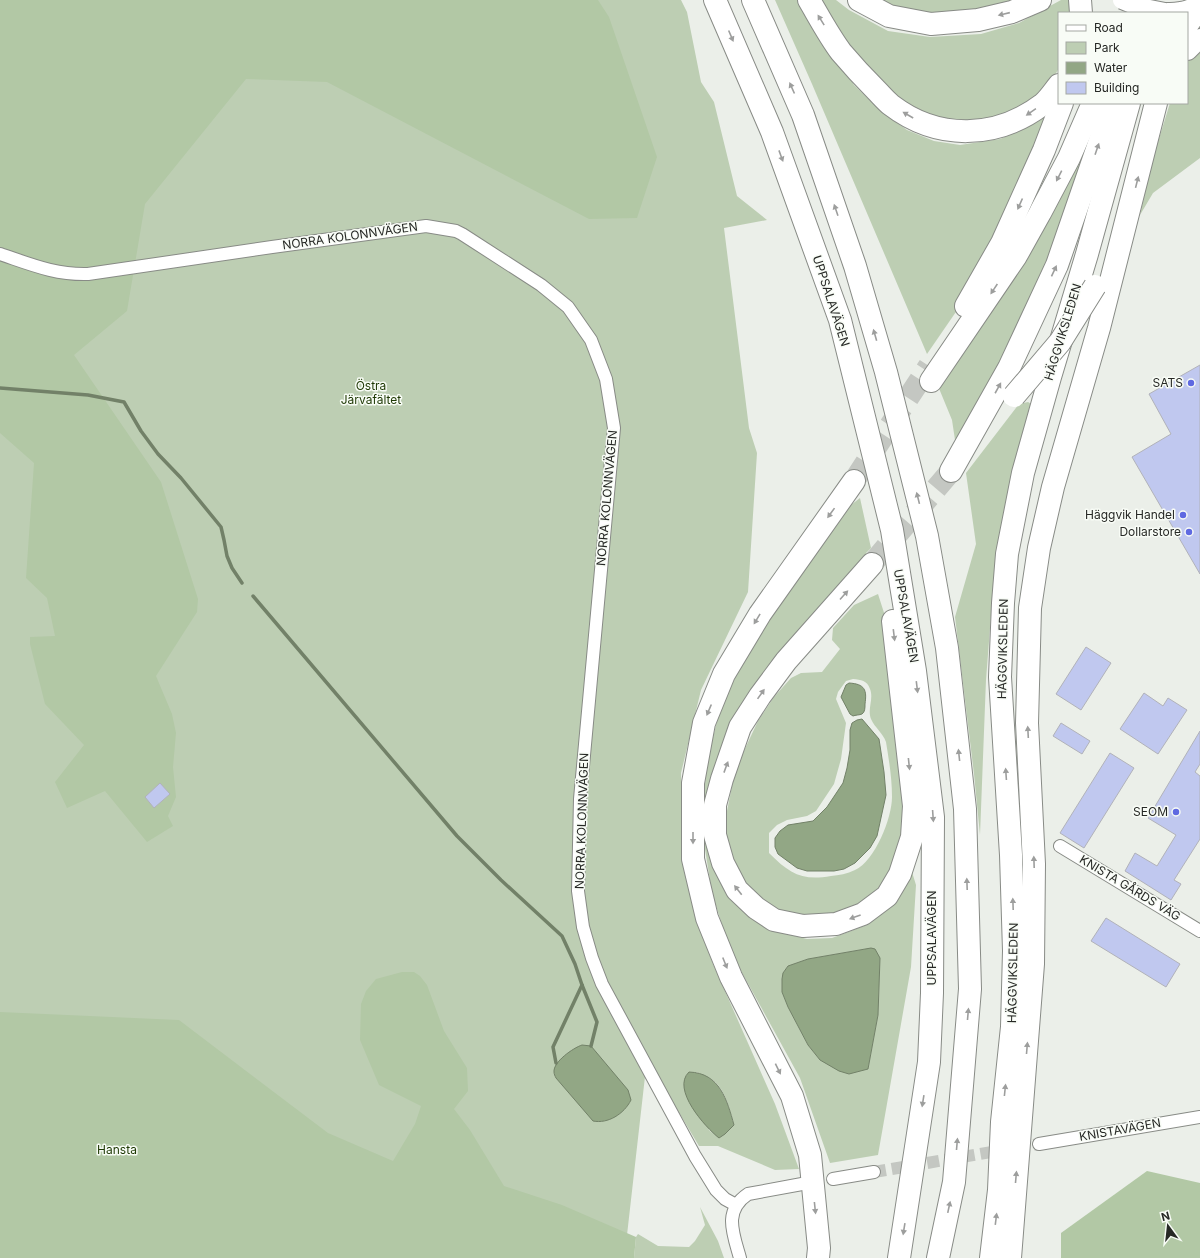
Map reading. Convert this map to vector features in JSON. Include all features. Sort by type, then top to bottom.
[{"type":"highway","name":"UPPSALAVÄGEN","points":[[716,0],[772,132],[840,320],[892,530],[916,671],[933,818],[932,993],[929,1062],[899,1258]]},
{"type":"highway","points":[[753,0],[804,115],[855,266],[886,372],[927,536],[947,648],[965,809],[970,989],[954,1182],[938,1258]]},
{"type":"highway","points":[[809,0],[840,51],[864,79],[891,105],[913,118],[936,128],[958,131],[981,131],[1002,126],[1022,118],[1044,103],[1058,86]]},
{"type":"highway","points":[[859,0],[889,16],[931,24],[985,18],[1012,12],[1040,0]]},
{"type":"highway","points":[[1080,0],[1081,12]]},
{"type":"highway","points":[[1126,12],[1130,0]]},
{"type":"highway","points":[[1188,48],[1194,42],[1200,40]]},
{"type":"highway","points":[[1062,104],[1044,150],[1002,243],[961,315],[930,374],[1016,256],[1069,158],[1093,104]]},
{"type":"highway","points":[[1113,104],[1057,266],[1009,368],[951,471],[1060,342],[1095,286],[1128,213]]},
{"type":"highway","name":"HÄGGVIKSLEDEN","points":[[991,1258],[999,1190],[1002,1122],[1012,1028],[1014,951],[1011,855],[1000,677],[1003,603],[1007,554],[1023,473],[1087,254],[1129,104]]},
{"type":"highway","points":[[1010,1258],[1033,964],[1034,864],[1027,723],[1030,608],[1039,548],[1053,487],[1099,328],[1156,104]]},
{"type":"highway","points":[[1143,156],[1162,104]]},
{"type":"highway","points":[[840,320],[890,598],[914,806],[912,837],[900,874],[887,896],[862,914],[836,924],[823,925],[803,926],[774,920],[756,908],[737,890],[723,863],[715,835],[715,805],[722,779],[740,727],[760,696],[786,661],[872,564]]},
{"type":"highway","points":[[818,1258],[819,1248],[810,1155],[792,1096],[731,977],[707,918],[693,859],[693,783],[704,723],[724,674],[760,614],[854,481]]},
{"type":"main road","points":[[1122,0],[1140,7],[1177,12]]},
{"type":"street","name":"NORRA KOLONNVÄGEN","points":[[0,254],[55,272],[88,274],[426,226],[456,231],[462,234],[541,285],[568,307],[592,340],[606,378],[614,428],[580,799],[578,891],[583,927],[592,958],[602,984],[695,1156],[716,1190],[725,1199],[736,1205]]},
{"type":"street","name":"KNISTA GÅRDS VÄG","points":[[1060,846],[1200,931]]},
{"type":"street","name":"KNISTAVÄGEN","points":[[1039,1144],[1200,1116]]},
{"type":"street","points":[[833,1179],[874,1172]]},
{"type":"street","points":[[740,1258],[731,1221],[736,1205],[741,1199],[748,1194],[802,1184]]},
{"type":"green space","name":"Östra Järvafältet","points":[[0,0],[681,0],[687,12],[701,82],[714,102],[737,196],[767,220],[724,228],[749,428],[757,453],[748,592],[701,690],[681,773],[681,824],[684,871],[696,918],[713,964],[775,1104],[799,1169],[775,1170],[718,1146],[699,1146],[647,1059],[627,1235],[0,1258]],"holes":[[[696,1072],[712,1080],[718,1085],[725,1096],[734,1125],[719,1138],[710,1131],[690,1103]]]},
{"type":"green space","points":[[0,0],[598,0],[609,17],[657,157],[637,218],[589,219],[327,82],[246,79],[145,204],[127,311],[74,355],[161,482],[198,599],[197,612],[156,676],[172,714],[176,733],[173,767],[176,797],[168,816],[173,826],[147,842],[105,791],[67,808],[55,782],[84,745],[45,704],[30,644],[30,637],[55,636],[47,598],[26,578],[34,463],[0,433]]},
{"type":"green space","points":[[775,0],[807,0],[854,85],[881,111],[907,130],[934,141],[960,145],[1000,139],[1024,129],[1055,108],[960,306],[927,354],[812,84]]},
{"type":"green space","points":[[818,0],[836,0],[849,10],[888,31],[930,37],[981,34],[1019,23],[1061,0],[1072,0],[1073,12],[1058,12],[1058,70],[1055,75],[1034,98],[1019,108],[996,119],[970,123],[949,120],[905,104],[857,60]]},
{"type":"green space","points":[[873,0],[1023,0],[944,16],[910,12]]},
{"type":"green space","points":[[1200,50],[1200,158],[1153,193],[1140,215],[1153,158],[1170,104],[1188,104],[1188,58]]},
{"type":"green space","points":[[1096,120],[1102,121],[1019,336],[955,440],[952,420],[938,386]]},
{"type":"green space","points":[[1028,402],[1033,405],[993,589],[986,680],[980,835],[955,617],[976,544],[966,473],[1019,404]]},
{"type":"green space","points":[[860,498],[871,548],[866,553],[867,555],[762,680],[709,827],[772,930],[807,939],[832,938],[869,924],[894,901],[912,872],[916,885],[911,967],[878,1155],[830,1163],[800,1078],[740,969],[724,931],[712,893],[705,849],[705,784],[707,762],[718,717],[736,675],[769,618],[851,505]],"holes":[[[865,949],[880,958],[878,1015],[868,1069],[820,1060],[808,1045],[788,1007],[782,992],[783,973],[788,966],[808,959]]]},
{"type":"green space","points":[[878,594],[886,619],[906,811],[901,848],[888,879],[874,896],[826,920],[772,910],[741,881],[726,845],[726,816],[733,781],[742,755],[758,721],[774,697],[791,678],[801,673],[822,672],[840,649],[832,640],[833,628],[854,605]],"holes":[[[853,679],[863,681],[869,686],[871,693],[871,719],[886,742],[892,790],[889,816],[881,838],[869,858],[855,870],[840,875],[821,877],[804,876],[790,871],[769,853],[769,833],[777,825],[787,820],[807,816],[816,811],[834,784],[841,759],[846,723],[836,699],[838,692],[846,681]]]},
{"type":"green space","name":"Hansta","points":[[402,972],[414,972],[420,976],[427,985],[444,1031],[467,1068],[468,1091],[454,1109],[470,1130],[504,1186],[562,1205],[636,1237],[634,1258],[0,1258],[0,1012],[179,1020],[328,1133],[393,1161],[415,1124],[421,1106],[379,1085],[360,1040],[361,1004],[366,991],[376,979]]},
{"type":"green space","points":[[1147,1171],[1200,1183],[1200,1258],[1061,1258],[1061,1233]]},
{"type":"green space","points":[[700,1207],[718,1241],[724,1258],[634,1258],[636,1237],[638,1234],[658,1246],[689,1247],[695,1241],[705,1225]]},
{"type":"water","points":[[849,683],[862,686],[865,691],[865,708],[862,714],[853,716],[850,714],[841,697],[846,685]]},
{"type":"water","points":[[862,719],[879,739],[884,772],[886,795],[877,836],[870,848],[855,863],[844,869],[834,871],[807,871],[797,868],[778,854],[775,847],[775,838],[780,831],[788,825],[813,821],[827,807],[843,783],[850,750],[850,730],[852,723]]},
{"type":"water","points":[[871,948],[875,949],[880,958],[878,1015],[868,1069],[849,1074],[839,1071],[820,1060],[808,1045],[788,1007],[782,992],[783,973],[788,966],[808,959]]},
{"type":"water","points":[[582,1045],[591,1046],[628,1090],[631,1100],[624,1110],[615,1117],[599,1122],[593,1121],[556,1078],[554,1072],[560,1060],[569,1052]]},
{"type":"water","points":[[689,1072],[708,1077],[715,1083],[725,1098],[734,1125],[719,1138],[699,1117],[687,1097],[684,1088],[685,1079]]},
{"type":"building","name":"Häggvik Handel","points":[[1200,365],[1200,574],[1132,457],[1171,434],[1149,394]]},
{"type":"building","points":[[1086,647],[1111,663],[1081,710],[1056,694]]},
{"type":"building","points":[[1144,693],[1163,706],[1168,698],[1187,710],[1158,754],[1120,729]]},
{"type":"building","points":[[1061,723],[1090,741],[1082,754],[1053,736]]},
{"type":"building","name":"SEOM","points":[[1200,731],[1200,764],[1195,772],[1200,776],[1200,839],[1174,880],[1181,884],[1171,900],[1125,871],[1135,853],[1157,866],[1176,835],[1148,818]]},
{"type":"building","points":[[1110,753],[1134,768],[1084,848],[1060,833]]},
{"type":"building","points":[[160,783],[170,794],[154,808],[145,797]]},
{"type":"building","points":[[1106,918],[1180,964],[1166,987],[1091,941]]},
{"type":"waterway","points":[[0,388],[88,395],[124,402],[141,431],[158,454],[181,478],[221,527],[227,556],[232,568],[242,583]]},
{"type":"waterway","points":[[253,596],[457,836],[501,880],[562,936],[575,964],[597,1022],[591,1046]]},
{"type":"waterway","points":[[556,1063],[553,1047],[582,985]]},
{"type":"tunnel","points":[[854,481],[929,366]]},
{"type":"tunnel","points":[[872,564],[951,471]]},
{"type":"tunnel","points":[[874,1172],[1039,1144]]},
{"type":"place","name":"SATS","points":[[1191,383]]},
{"type":"place","name":"Häggvik Handel","points":[[1183,515]]},
{"type":"place","name":"Dollarstore","points":[[1189,532]]},
{"type":"place","name":"SEOM","points":[[1176,812]]}]
